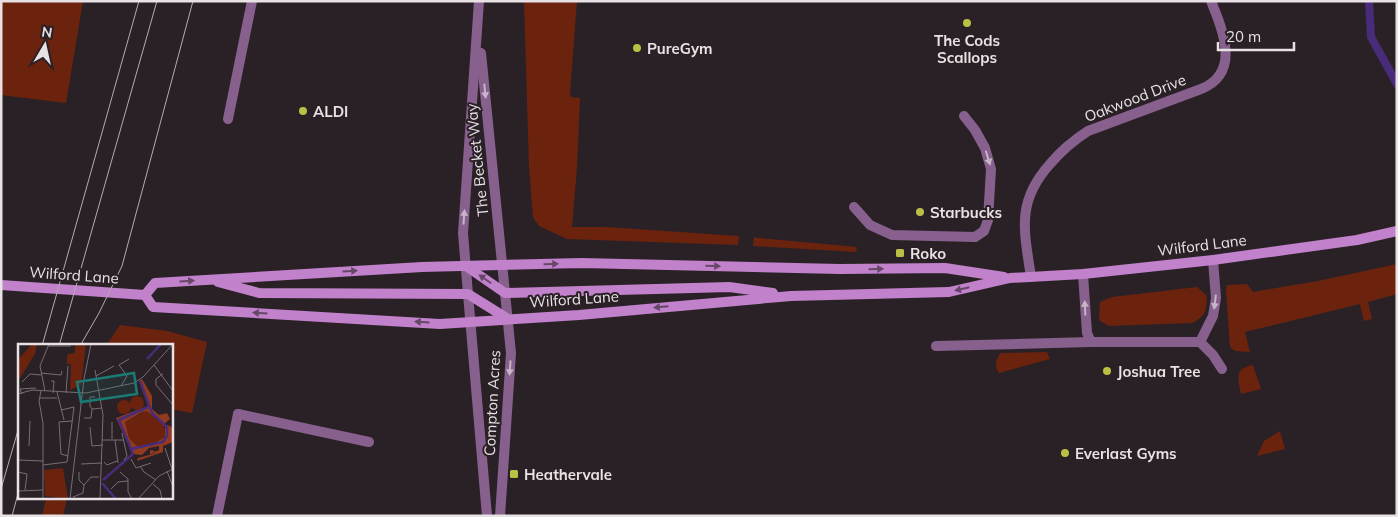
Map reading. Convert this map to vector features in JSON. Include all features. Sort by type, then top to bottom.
[{"type":"main road","name":"Wilford Lane","points":[[1,285],[145,295],[154,307],[440,324],[579,315],[791,296],[949,292],[1010,278],[1082,274],[1213,260],[1357,240],[1397,231]]},
{"type":"main road","name":"Wilford Lane","points":[[145,295],[154,282],[466,266],[582,263],[830,269],[946,268],[1010,278]]},
{"type":"main road","points":[[466,266],[505,293],[728,287],[791,296]]},
{"type":"main road","points":[[208,279],[259,294],[468,294],[508,319]]},
{"type":"street","points":[[228,119],[252,1]]},
{"type":"street","name":"The Becket Way","points":[[468,294],[463,233],[479,1]]},
{"type":"street","name":"Oakwood Drive","points":[[1031,277],[1024,218],[1027,200],[1035,182],[1054,159],[1088,131],[1206,87],[1215,81],[1223,69],[1226,44],[1211,1]]},
{"type":"street","name":"The Becket Way","points":[[478,25],[505,293]]},
{"type":"street","points":[[854,207],[870,225],[892,235],[975,237],[984,230],[988,220],[991,169],[985,148],[975,130],[964,116]]},
{"type":"street","points":[[1200,342],[1213,316],[1216,298],[1213,260]]},
{"type":"street","points":[[1082,274],[1087,332],[1091,342]]},
{"type":"street","name":"Compton Acres","points":[[500,516],[511,353],[505,293]]},
{"type":"street","name":"Compton Acres","points":[[468,294],[488,516]]},
{"type":"street","points":[[936,346],[1091,342],[1200,342],[1213,355],[1222,369]]},
{"type":"street","points":[[217,516],[238,414],[369,442]]},
{"type":"shaded area","points":[[1,1],[83,1],[66,103],[1,95]]},
{"type":"shaded area","points":[[524,1],[577,1],[570,93],[571,97],[580,98],[572,227],[606,227],[739,236],[738,245],[567,239],[539,226],[533,217],[529,168]]},
{"type":"shaded area","points":[[754,237],[857,247],[856,252],[753,246]]},
{"type":"shaded area","points":[[1397,264],[1397,294],[1368,302],[1372,319],[1364,321],[1360,304],[1245,332],[1250,352],[1235,351],[1230,347],[1227,285],[1247,284],[1253,292],[1318,281]]},
{"type":"shaded area","points":[[1197,287],[1207,296],[1206,306],[1203,315],[1192,323],[1109,326],[1100,321],[1100,302],[1112,297]]},
{"type":"shaded area","points":[[120,325],[167,331],[207,342],[192,413],[172,409],[172,344],[107,344]]},
{"type":"shaded area","points":[[1047,352],[1050,359],[999,373],[996,368],[997,360],[1001,353]]},
{"type":"shaded area","points":[[1253,365],[1261,389],[1241,394],[1238,378],[1240,371]]},
{"type":"shaded area","points":[[1280,431],[1285,449],[1257,456],[1264,441]]},
{"type":"shaded area","points":[[46,500],[67,500],[63,516],[42,516]]},
{"type":"waterway","points":[[1369,1],[1371,37],[1397,84]]},
{"type":"tram line","points":[[43,344],[139,1]]},
{"type":"tram line","points":[[60,344],[157,1]]},
{"type":"tram line","points":[[81,344],[122,266],[193,1]]},
{"type":"tram line","points":[[1,489],[18,430]]},
{"type":"tram line","points":[[12,516],[18,494]]},
{"type":"place","name":"The Cods Scallops","points":[[967,23]]},
{"type":"place","name":"PureGym","points":[[637,48]]},
{"type":"place","name":"ALDI","points":[[303,111]]},
{"type":"place","name":"Starbucks","points":[[920,212]]},
{"type":"place","name":"Roko","points":[[900,253]]},
{"type":"place","name":"Joshua Tree","points":[[1107,371]]},
{"type":"place","name":"Everlast Gyms","points":[[1065,453]]},
{"type":"place","name":"Heathervale","points":[[514,474]]}]
